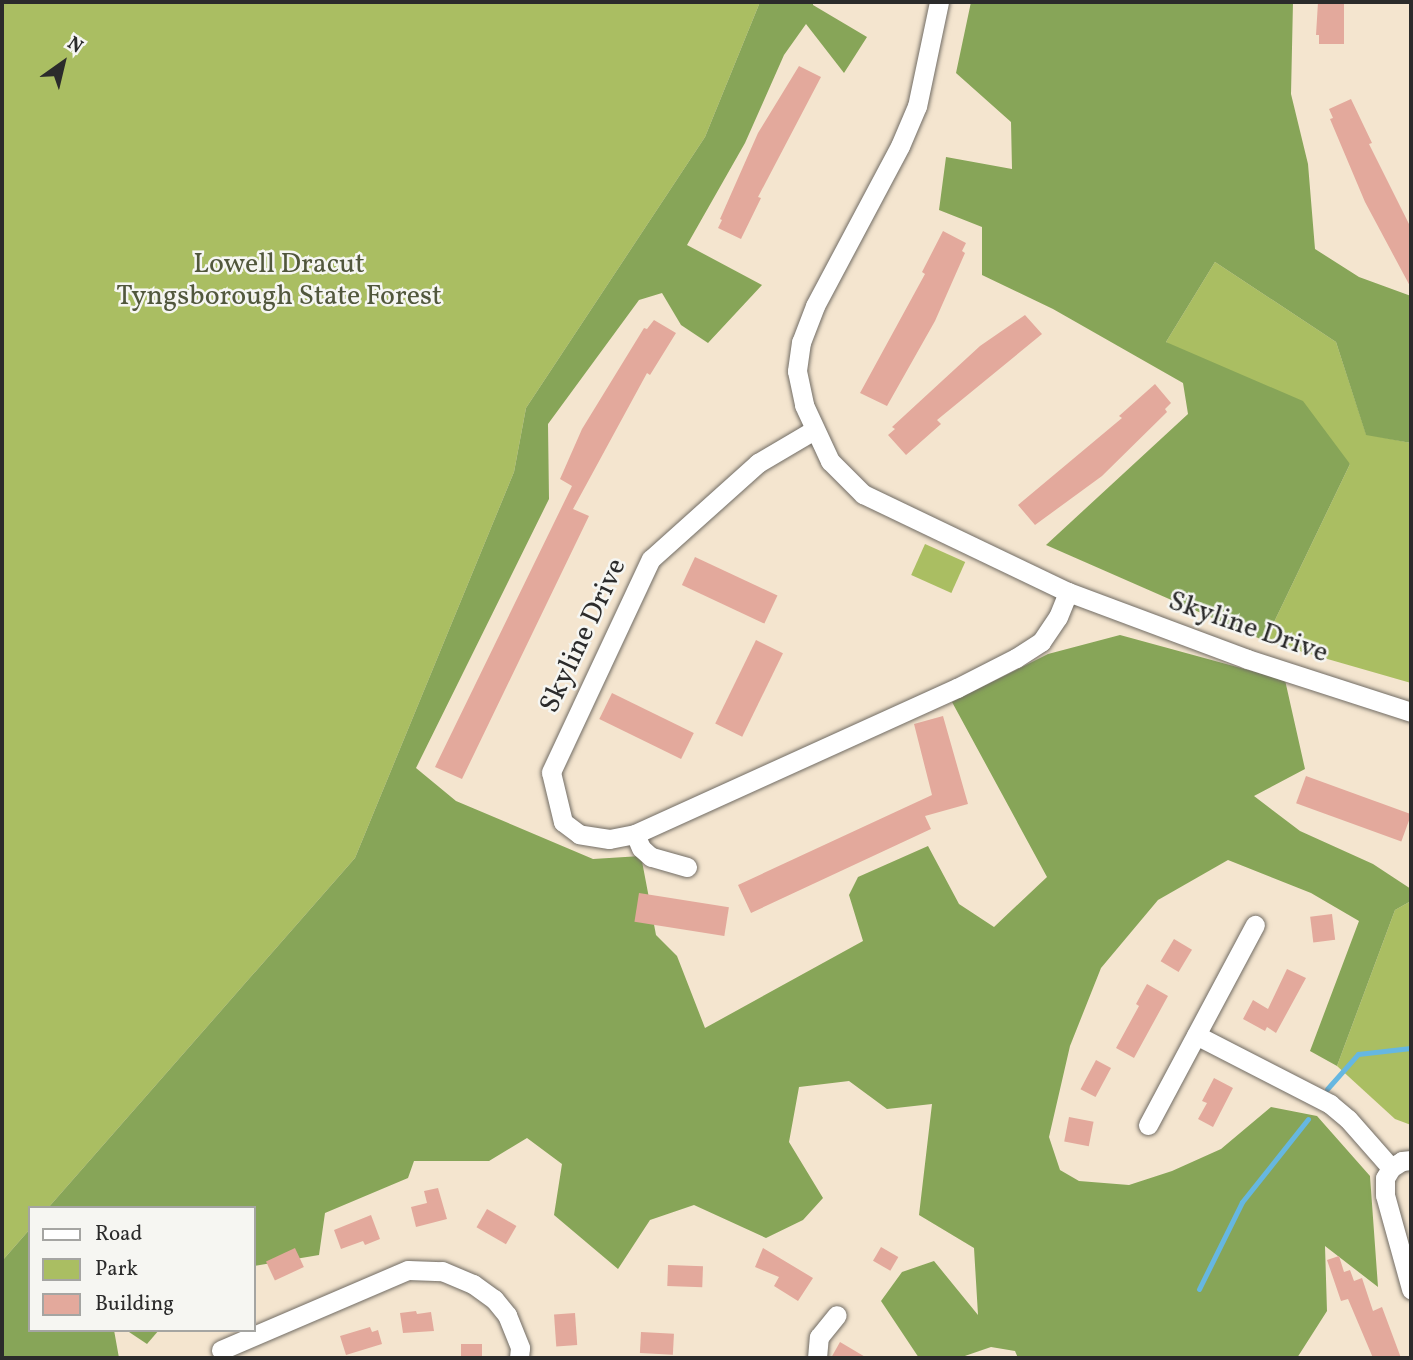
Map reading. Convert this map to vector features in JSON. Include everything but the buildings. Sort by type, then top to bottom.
[{"type":"street","name":"Skyline Drive","points":[[939,2],[917,106],[900,146],[815,306],[801,342],[797,371],[804,405],[830,461],[863,494],[1068,592],[1247,660],[1411,712]]},
{"type":"street","name":"Skyline Drive","points":[[814,430],[758,464],[651,558],[551,772],[562,822],[579,834],[609,839],[635,834],[952,691],[1041,642],[1058,617],[1068,592]]},
{"type":"street","points":[[635,834],[641,848],[651,857],[687,867]]},
{"type":"street","points":[[1148,1125],[1255,925]]},
{"type":"street","points":[[1196,1035],[1330,1104],[1348,1119],[1391,1168]]},
{"type":"street","points":[[1411,1160],[1402,1161],[1391,1168],[1385,1178],[1385,1195],[1411,1289]]},
{"type":"street","points":[[221,1350],[408,1270],[420,1270],[442,1271],[472,1284],[494,1299],[507,1315],[520,1348],[520,1358]]},
{"type":"street","points":[[817,1358],[819,1336],[837,1315]]},
{"type":"green space","name":"Lowell Dracut Tyngsborough State Forest","points":[[2,2],[760,2],[705,137],[526,408],[514,472],[355,858],[50,1206],[28,1206],[28,1231],[2,1261]]},
{"type":"green space","points":[[760,2],[813,2],[813,5],[867,37],[844,73],[806,24],[784,55],[745,143],[687,245],[762,285],[708,343],[681,325],[662,293],[639,300],[548,424],[549,499],[416,768],[456,801],[593,859],[641,856],[656,935],[677,956],[705,1028],[863,941],[849,895],[858,877],[928,846],[959,904],[994,927],[1047,877],[952,702],[1048,654],[1120,635],[1285,680],[1305,769],[1254,796],[1300,831],[1373,864],[1411,889],[1411,901],[1395,910],[1337,1066],[1310,1051],[1359,921],[1311,893],[1228,860],[1158,900],[1101,968],[1070,1046],[1049,1137],[1060,1170],[1079,1181],[1129,1185],[1172,1171],[1221,1149],[1271,1107],[1317,1116],[1370,1176],[1378,1287],[1325,1246],[1327,1311],[1297,1358],[1018,1358],[1015,1351],[991,1347],[959,1358],[919,1358],[881,1301],[902,1272],[934,1261],[978,1315],[974,1248],[919,1215],[932,1104],[887,1109],[849,1081],[799,1087],[789,1142],[823,1198],[803,1220],[766,1238],[694,1205],[650,1220],[618,1269],[554,1215],[562,1164],[527,1138],[489,1161],[414,1161],[408,1178],[325,1213],[319,1255],[256,1266],[256,1206],[50,1206],[355,858],[514,472],[526,408],[705,137]]},
{"type":"green space","points":[[971,2],[1293,2],[1291,94],[1308,164],[1315,249],[1359,277],[1411,296],[1411,443],[1366,435],[1336,342],[1215,262],[1166,342],[1303,401],[1350,464],[1265,641],[1046,545],[1188,414],[1183,383],[1053,309],[982,275],[982,227],[939,210],[946,157],[1012,169],[1011,122],[956,73]]},
{"type":"green space","points":[[1215,262],[1336,342],[1366,434],[1411,443],[1411,683],[1265,641],[1350,464],[1166,342]]},
{"type":"green space","points":[[925,544],[965,562],[951,593],[911,575]]},
{"type":"green space","points":[[1411,901],[1411,1125],[1395,1119],[1337,1066],[1395,910]]},
{"type":"green space","points":[[28,1231],[28,1332],[114,1332],[119,1358],[2,1358],[2,1261]]},
{"type":"green space","points":[[129,1332],[157,1332],[147,1344]]},
{"type":"waterway","points":[[1327,1089],[1358,1054],[1411,1048]]},
{"type":"waterway","points":[[1199,1289],[1242,1202],[1308,1119]]}]
